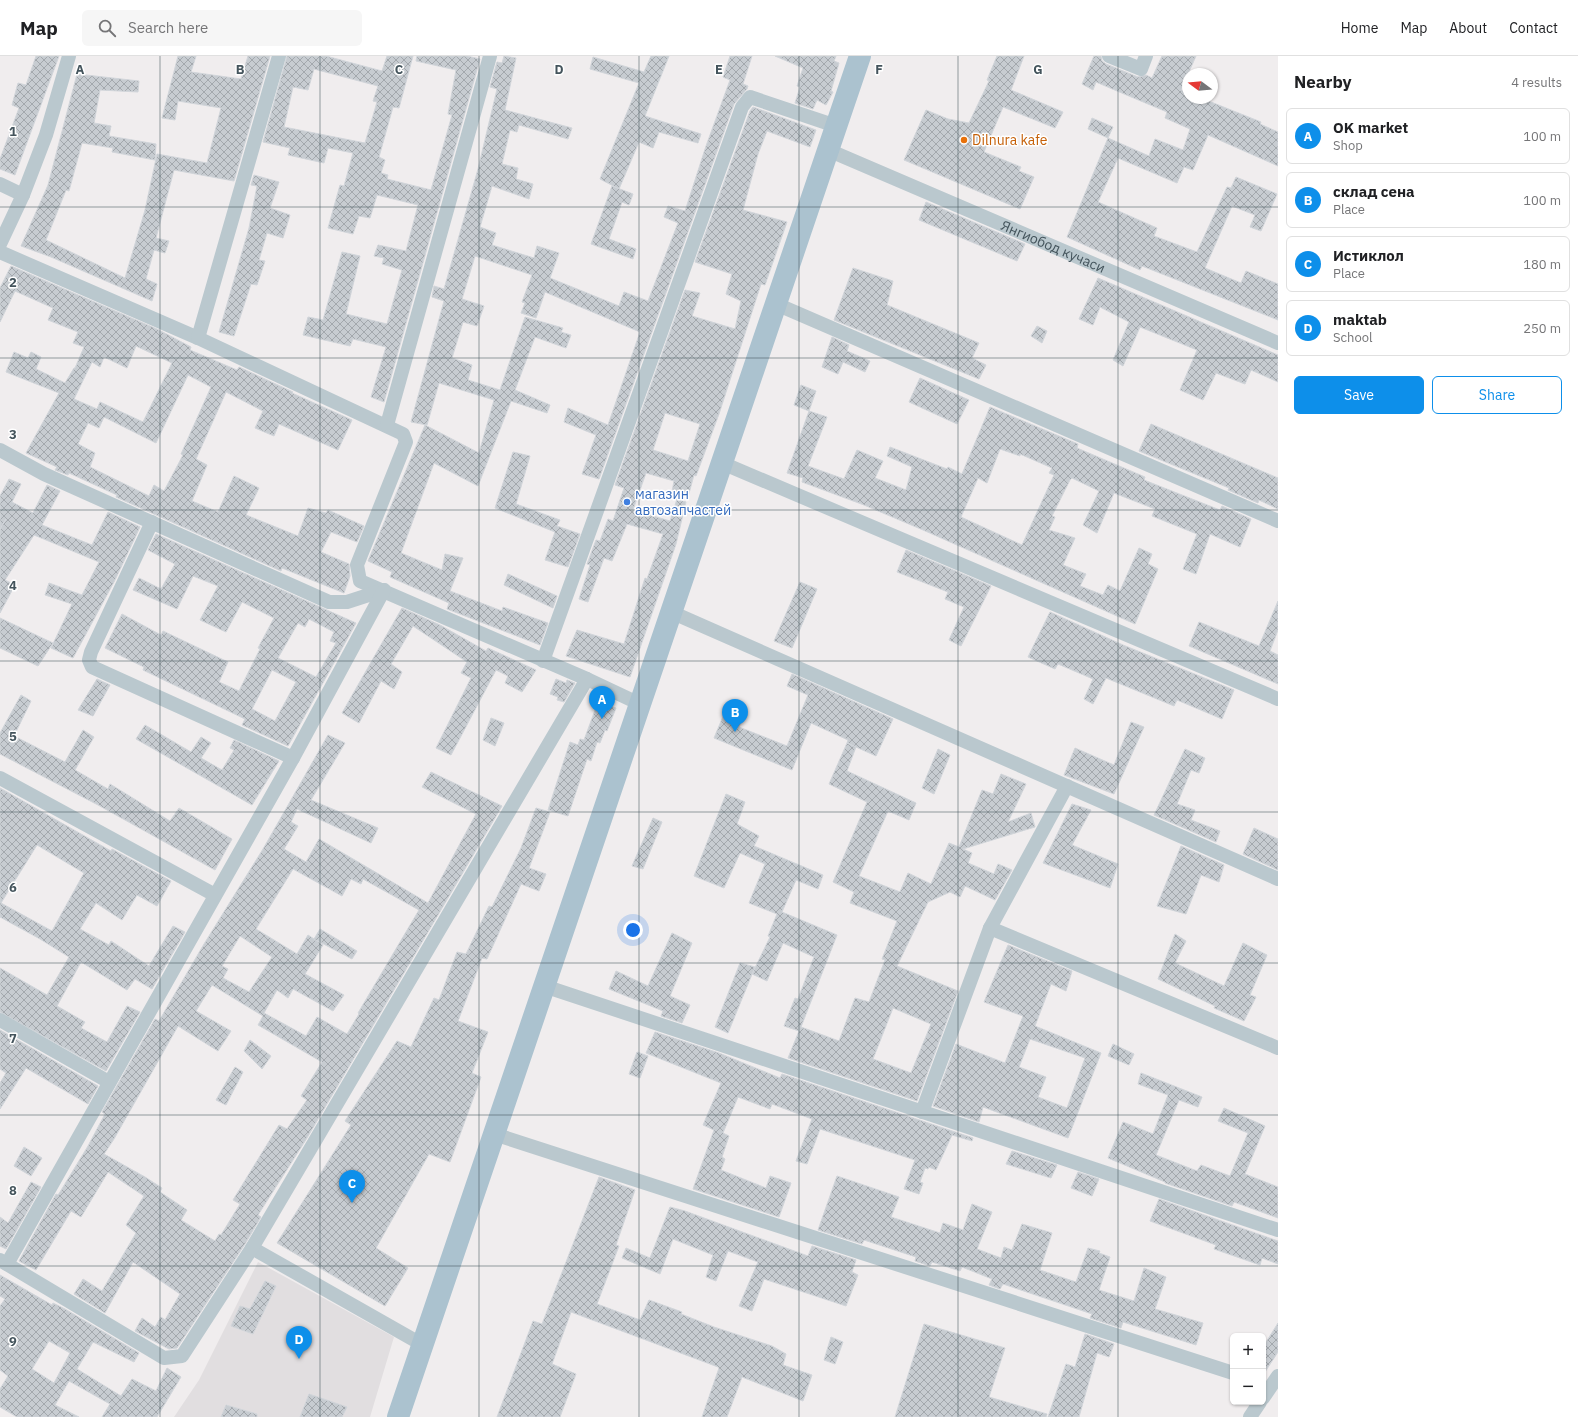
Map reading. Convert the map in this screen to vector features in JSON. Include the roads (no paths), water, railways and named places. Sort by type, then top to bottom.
[{"type":"main road","points":[[398,1417],[860,56]]},
{"type":"street","points":[[0,244],[23,195],[46,135],[69,56]]},
{"type":"street","points":[[198,338],[279,56]]},
{"type":"street","points":[[387,425],[490,56]]},
{"type":"street","points":[[1109,56],[1141,69],[1146,56]]},
{"type":"street","points":[[543,661],[742,106],[750,96],[836,126]]},
{"type":"street","name":"Янгиобод кучаси","points":[[828,150],[1278,342]]},
{"type":"street","points":[[0,184],[23,195]]},
{"type":"street","points":[[0,252],[198,338],[387,425],[403,434],[406,442],[357,565],[360,581],[384,590],[640,704]]},
{"type":"street","points":[[776,304],[1278,521]]},
{"type":"street","points":[[0,450],[44,474],[330,602],[347,602],[384,590]]},
{"type":"street","points":[[722,463],[1278,699]]},
{"type":"street","points":[[152,522],[91,652],[89,660],[92,667],[293,758]]},
{"type":"street","points":[[384,590],[293,758],[109,1082],[3,1262],[164,1358],[182,1356],[252,1248],[586,679]]},
{"type":"street","points":[[671,612],[1278,879]]},
{"type":"street","points":[[0,778],[215,895]]},
{"type":"street","points":[[922,1112],[990,928],[1067,786]]},
{"type":"street","points":[[990,928],[1278,1048]]},
{"type":"street","points":[[544,986],[1278,1230]]},
{"type":"street","points":[[0,1020],[109,1082]]},
{"type":"street","points":[[494,1134],[1230,1373]]},
{"type":"street","points":[[252,1248],[423,1345]]},
{"type":"street","points":[[1266,1392],[1271,1382]]},
{"type":"street","points":[[1250,1417],[1258,1405]]},
{"type":"place","name":"Dilnura kafe","points":[[964,140]]},
{"type":"place","name":"магазин автозапчастей","points":[[627,502]]},
{"type":"place","name":"OK market","points":[[602,719]]},
{"type":"place","name":"склад сена","points":[[735,732]]},
{"type":"place","name":"Истиклол","points":[[352,1203]]},
{"type":"place","name":"maktab","points":[[299,1359]]}]
